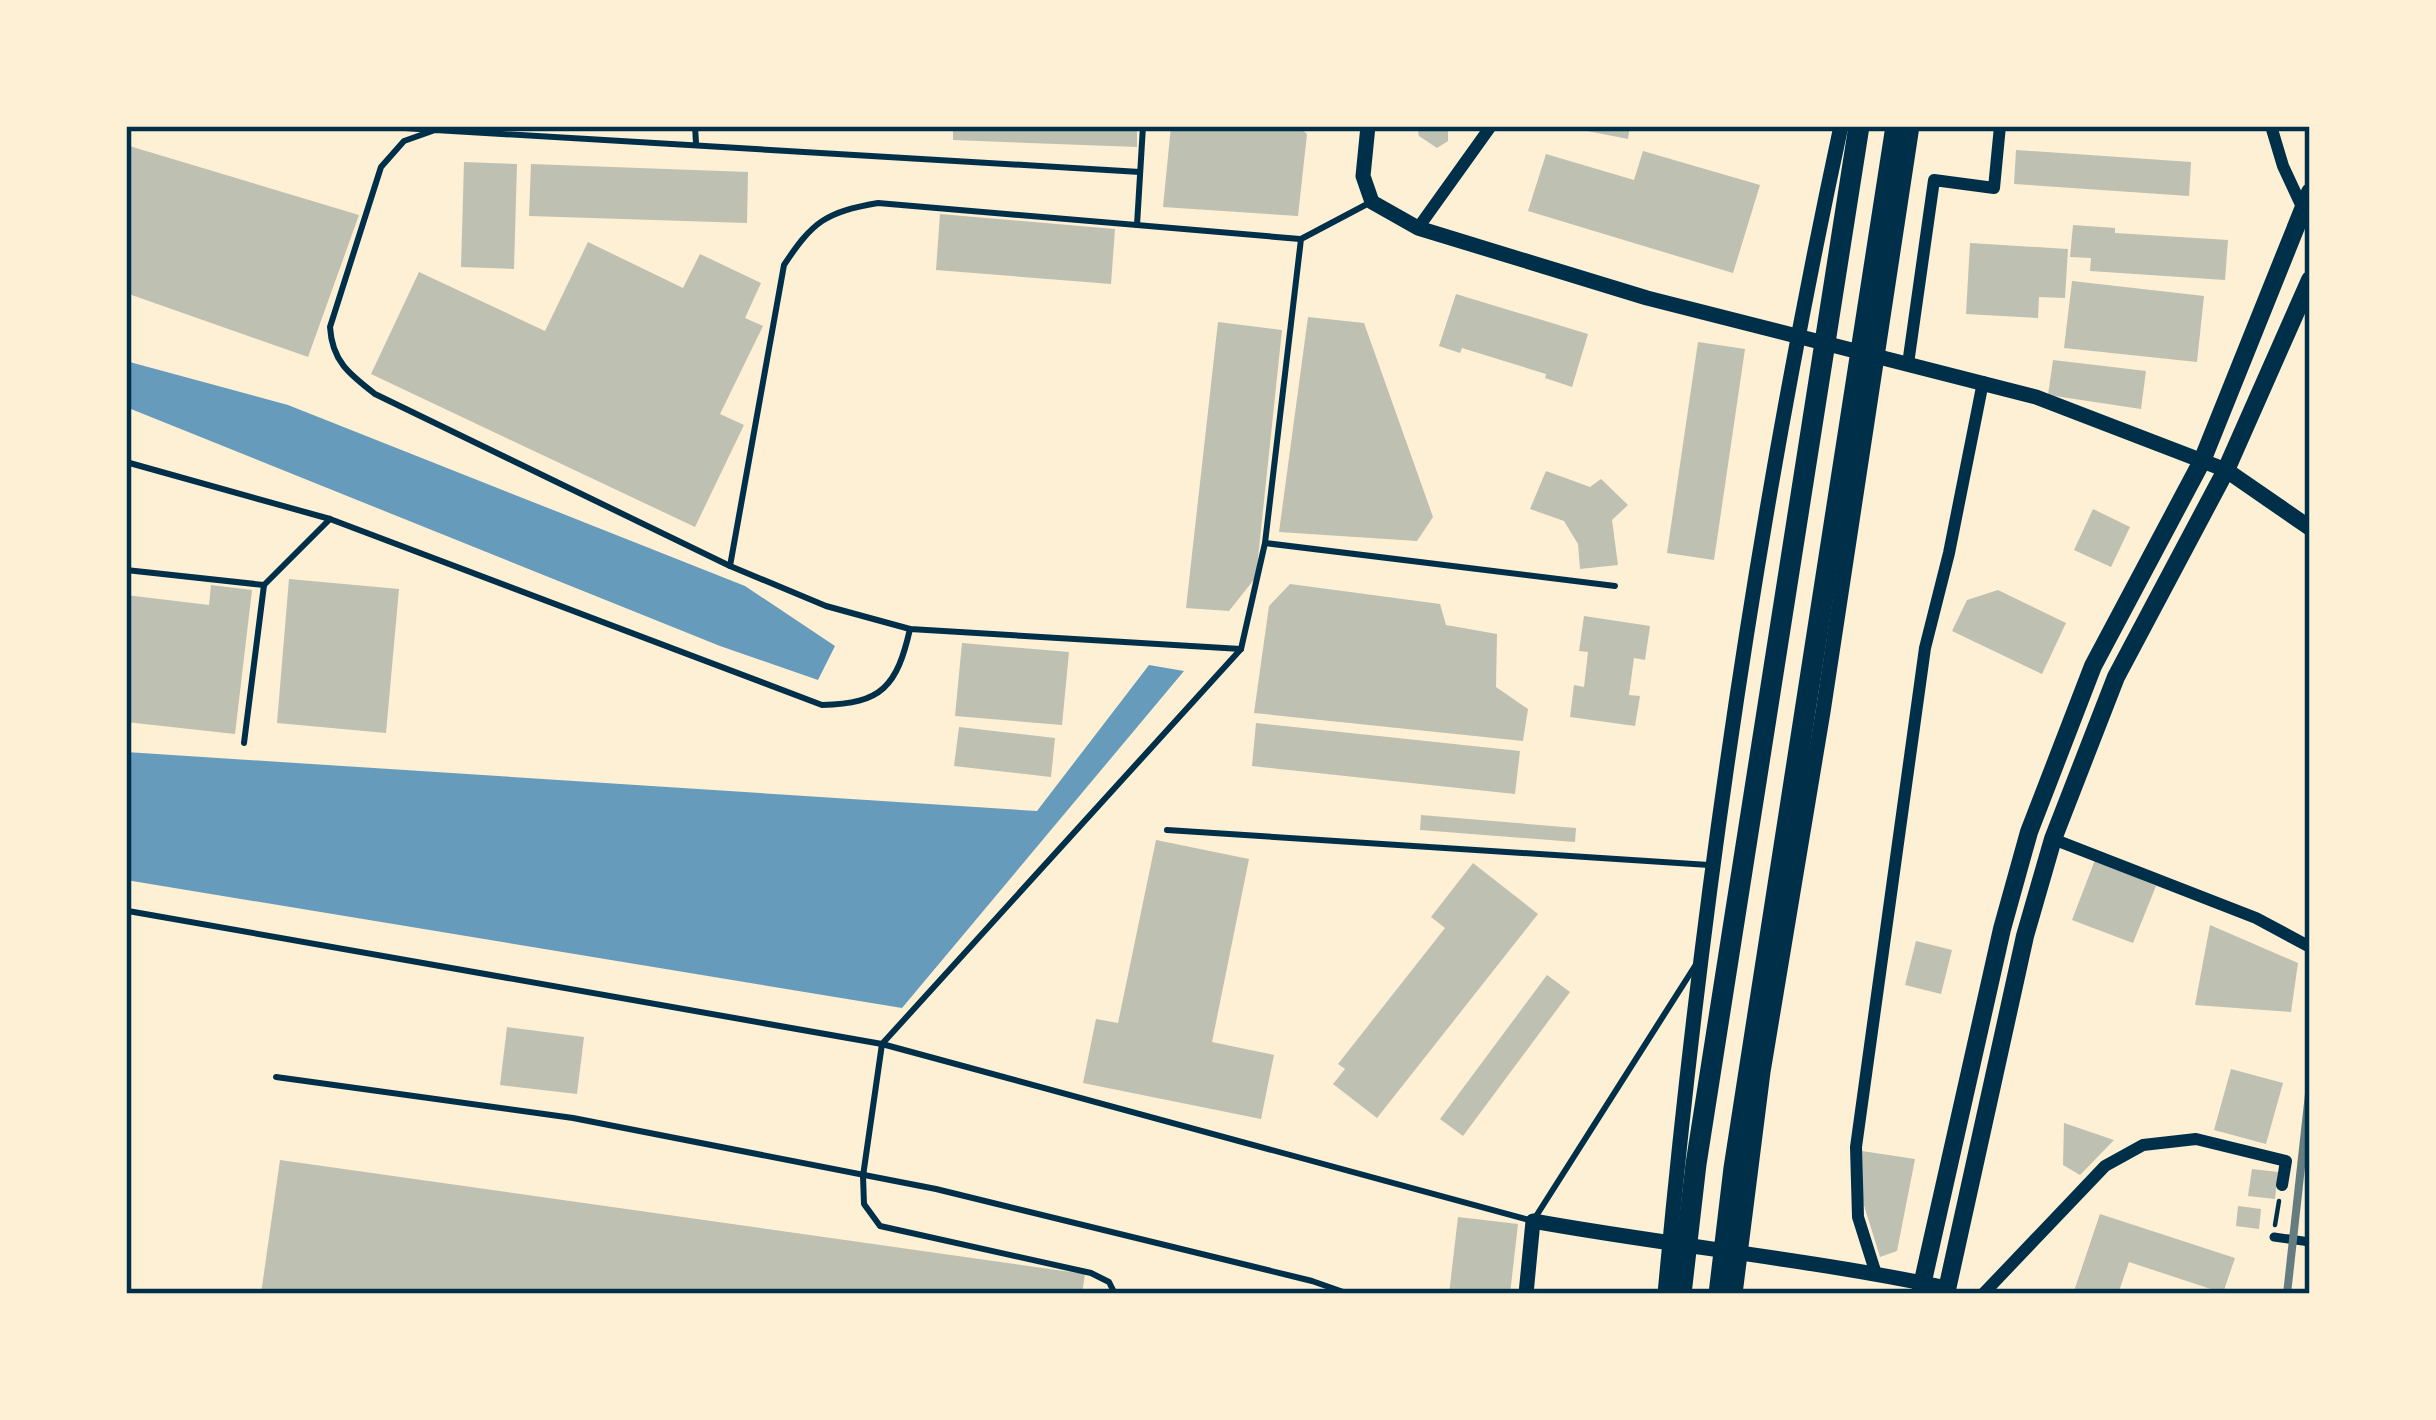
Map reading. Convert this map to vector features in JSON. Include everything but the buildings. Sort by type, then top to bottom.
[{"type":"highway","points":[[1681,1294],[1696,1164],[1859,126]]},
{"type":"highway","points":[[1719,1294],[1734,1168],[1896,126]]},
{"type":"main road","points":[[1921,1288],[2002,929],[2029,832],[2093,666],[2202,460],[2308,204]]},
{"type":"main road","points":[[1946,1291],[2025,936],[2053,839],[2116,677],[2226,470],[2310,280]]},
{"type":"main road","points":[[2226,470],[2310,528]]},
{"type":"street","points":[[1368,126],[1363,176],[1372,202],[1418,228],[1647,298],[2036,397],[2226,470]]},
{"type":"street","points":[[1418,228],[1491,126]]},
{"type":"street","points":[[1665,1294],[1698,961],[1795,338],[1841,126]]},
{"type":"street","points":[[1735,1294],[1762,1072],[1823,712],[1912,126]]},
{"type":"street","points":[[1908,364],[1934,180],[1994,188],[2000,126]]},
{"type":"street","points":[[2271,126],[2283,166],[2308,204]]},
{"type":"street","points":[[1876,1274],[1858,1217],[1856,1147],[1925,648],[1983,382]]},
{"type":"street","points":[[2053,839],[2256,918],[2310,947]]},
{"type":"street","points":[[1983,1294],[2105,1166],[2143,1145],[2196,1139],[2286,1161],[2282,1185]]},
{"type":"street","points":[[1526,1294],[1533,1221],[1669,1246],[1876,1274],[1946,1291]]},
{"type":"street","points":[[2274,1237],[2310,1242]]},
{"type":"lane","points":[[380,126],[1140,172]]},
{"type":"lane","points":[[695,126],[696,143]]},
{"type":"lane","points":[[1137,225],[1143,126]]},
{"type":"lane","points":[[434,130],[404,141],[381,167],[330,327],[332,352],[346,371],[375,394],[730,566],[826,606],[910,629],[1241,649]]},
{"type":"lane","points":[[730,566],[784,266],[808,228],[840,209],[878,203],[1301,239],[1372,202]]},
{"type":"lane","points":[[1115,1294],[1109,1282],[1091,1273],[880,1226],[864,1204],[863,1176],[882,1044],[1241,649],[1265,543],[1301,239]]},
{"type":"lane","points":[[126,463],[330,519],[822,705],[859,705],[888,687],[903,660],[910,629]]},
{"type":"lane","points":[[244,743],[264,585],[330,519]]},
{"type":"lane","points":[[1265,543],[1615,586]]},
{"type":"lane","points":[[126,570],[264,585]]},
{"type":"lane","points":[[1167,830],[1713,865]]},
{"type":"lane","points":[[128,911],[882,1044],[1533,1221],[1698,961]]},
{"type":"lane","points":[[276,1077],[573,1118],[863,1176],[1091,1227],[1349,1294]]},
{"type":"path","points":[[2274,1237],[2282,1185]]},
{"type":"water","points":[[126,361],[288,405],[745,586],[835,646],[818,680],[720,646],[126,407]]},
{"type":"water","points":[[1149,665],[1184,671],[902,1008],[126,880],[126,752],[1037,811]]},
{"type":"railway","points":[[2287,1294],[2310,1085]]},
{"type":"railway","points":[[2309,1294],[2310,1282]]}]
